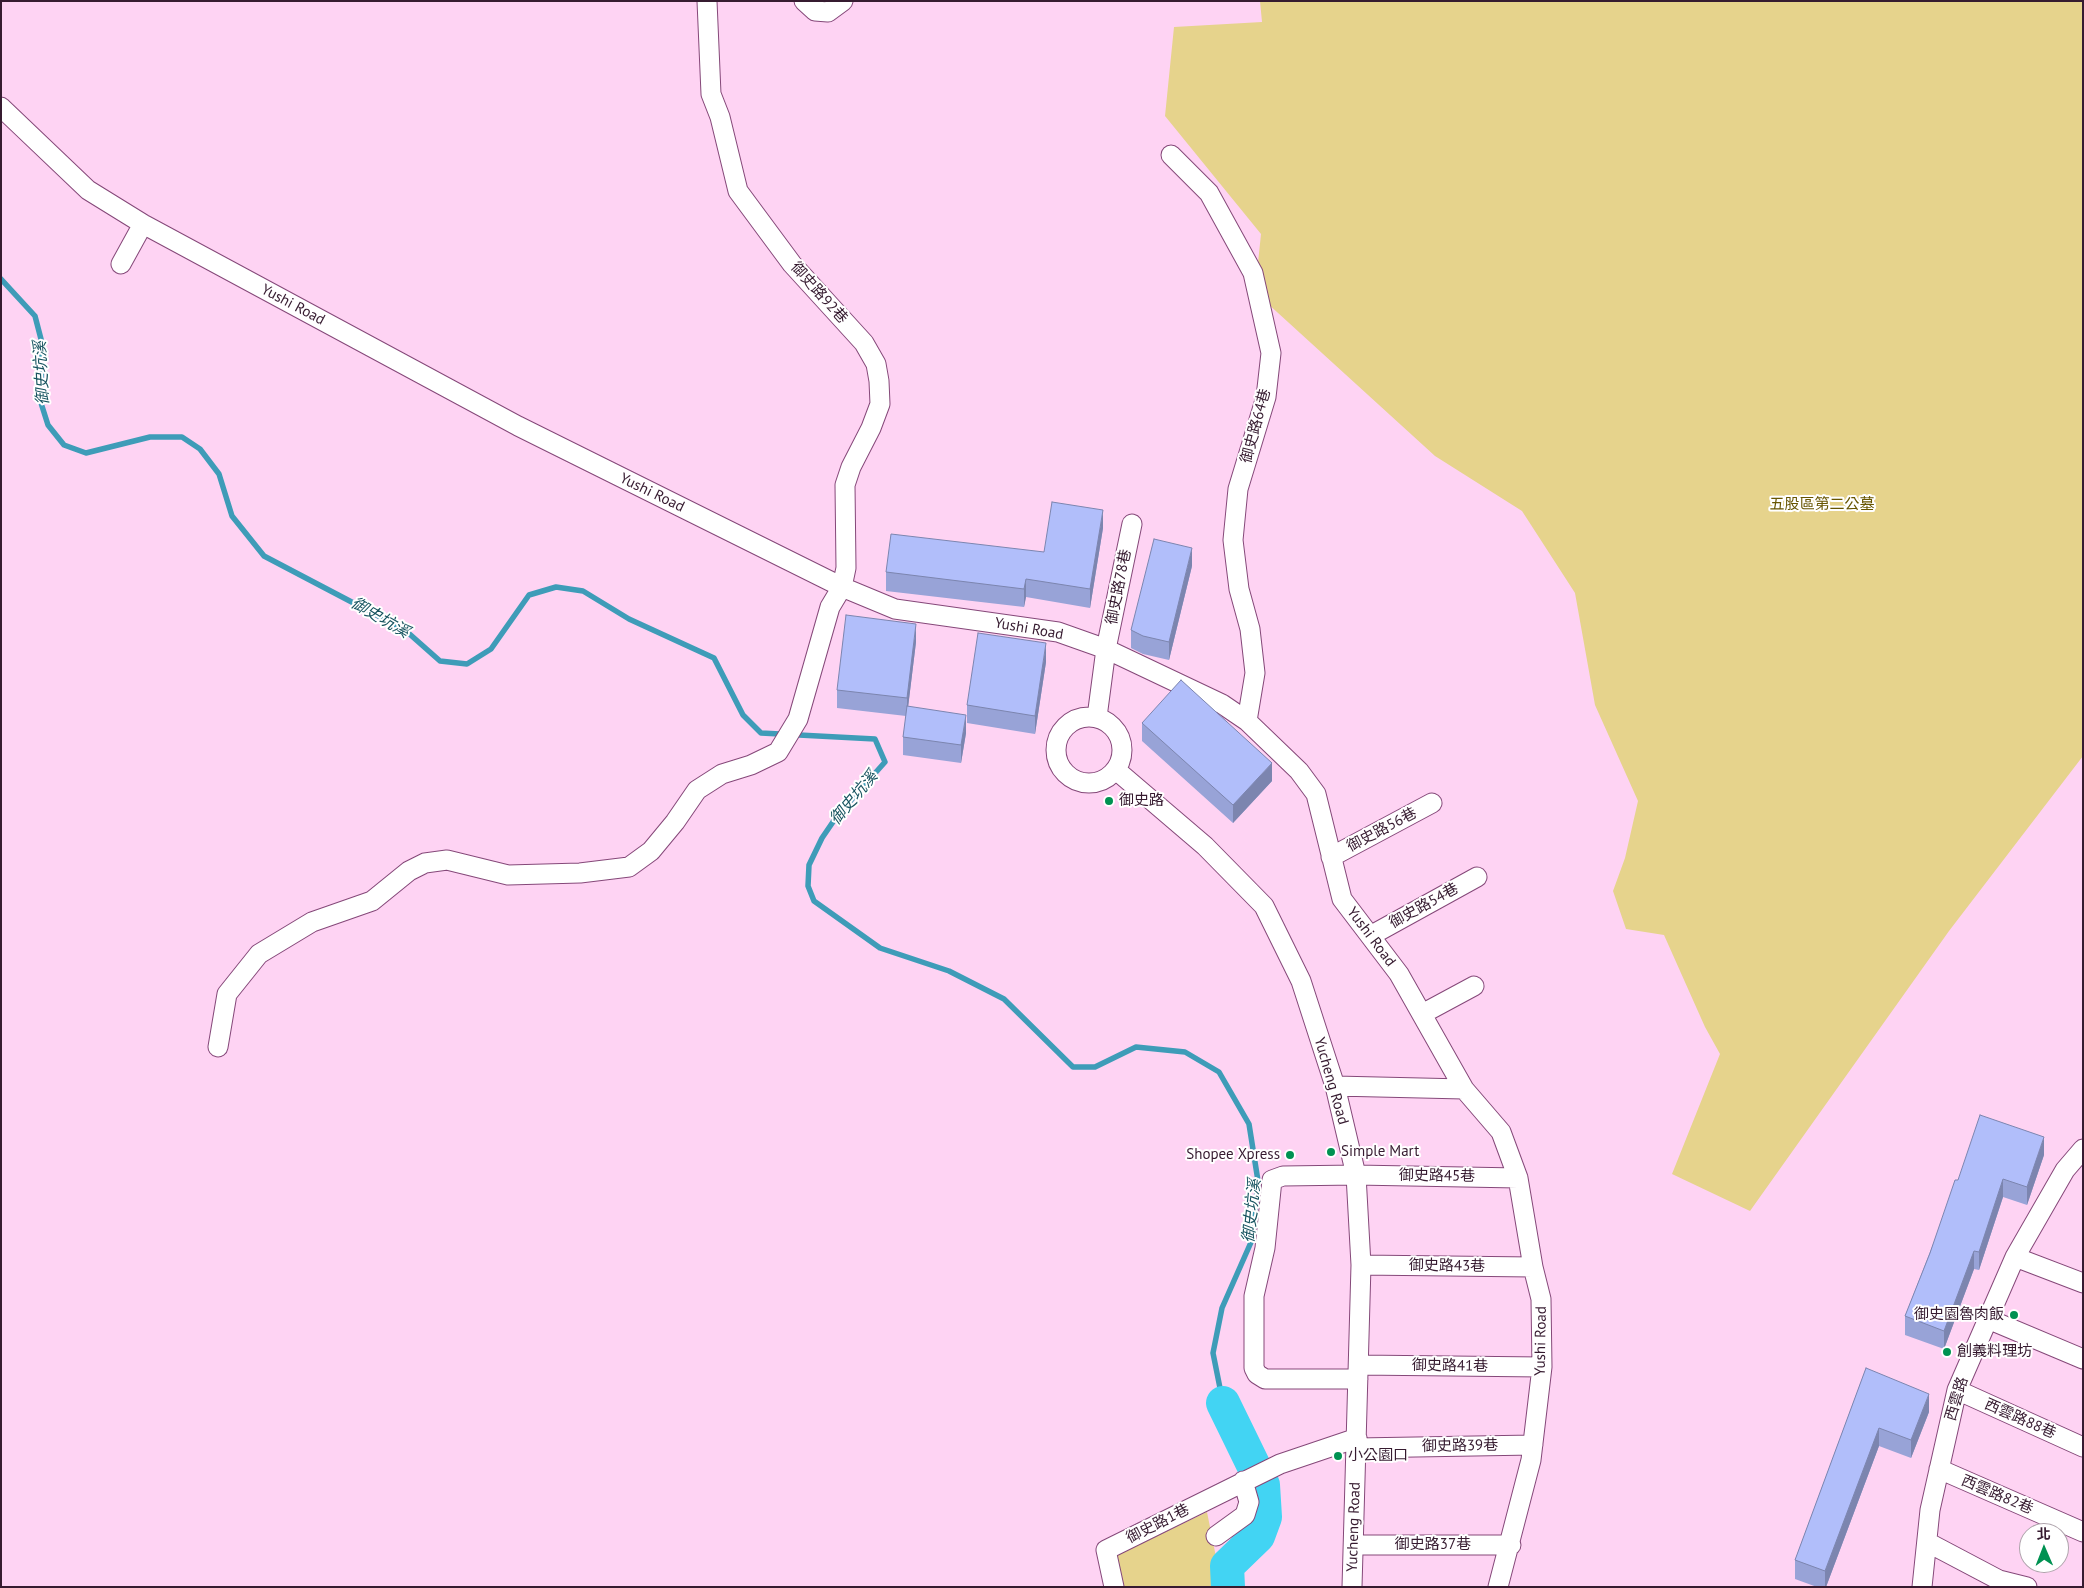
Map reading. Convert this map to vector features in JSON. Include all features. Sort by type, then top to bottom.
[{"type":"street","name":"御史路92巷","points":[[708,1],[711,94],[720,117],[738,191],[792,264],[864,343],[876,364],[880,381],[880,404],[871,428],[850,467],[845,485],[846,568],[842,587]]},
{"type":"street","points":[[804,1],[815,11],[828,12],[842,1]]},
{"type":"street","name":"Yushi Road","points":[[1,107],[88,190],[143,224],[518,426],[842,587],[895,609],[1058,632],[1106,649],[1222,704],[1247,721],[1299,771],[1316,794],[1342,900],[1399,974],[1464,1089],[1501,1132],[1518,1178],[1533,1267],[1542,1299],[1542,1367],[1532,1445],[1511,1545],[1498,1587]]},
{"type":"street","name":"御史路64巷","points":[[1171,154],[1209,193],[1253,273],[1271,353],[1266,397],[1238,489],[1232,540],[1239,589],[1250,629],[1255,673],[1247,721]]},
{"type":"street","points":[[121,264],[143,224]]},
{"type":"street","name":"御史路78巷","points":[[1106,649],[1132,524]]},
{"type":"street","points":[[218,1047],[227,994],[259,954],[312,922],[372,901],[409,871],[425,863],[447,860],[479,870],[508,875],[580,873],[629,867],[651,851],[675,822],[697,790],[722,774],[751,765],[778,752],[798,719],[830,607],[842,587]]},
{"type":"street","points":[[1097,717],[1106,649]]},
{"type":"street","points":[[1097,717],[1106,721],[1119,734],[1122,752],[1116,770],[1100,781],[1082,782],[1065,772],[1060,764],[1056,746],[1064,728],[1080,718],[1097,717]]},
{"type":"street","name":"Yucheng Road","points":[[1116,770],[1205,846],[1264,906],[1301,981],[1336,1086],[1356,1175],[1361,1265],[1352,1587]]},
{"type":"street","name":"御史路56巷","points":[[1332,857],[1432,803]]},
{"type":"street","name":"御史路54巷","points":[[1370,936],[1477,877]]},
{"type":"street","points":[[1422,1014],[1474,986]]},
{"type":"street","points":[[1336,1086],[1464,1089]]},
{"type":"street","name":"西雲路","points":[[1922,1587],[1930,1510],[1957,1390],[2016,1257],[2065,1170],[2083,1149]]},
{"type":"street","name":"御史路45巷","points":[[1359,1372],[1265,1378],[1257,1374],[1254,1368],[1254,1296],[1265,1248],[1272,1180],[1283,1176],[1356,1175],[1518,1178]]},
{"type":"street","points":[[2016,1257],[2083,1283]]},
{"type":"street","name":"御史路43巷","points":[[1361,1265],[1533,1267]]},
{"type":"street","points":[[1988,1319],[2083,1359]]},
{"type":"street","name":"御史路41巷","points":[[1359,1372],[1542,1367]]},
{"type":"street","name":"西雲路88巷","points":[[1957,1390],[2083,1447]]},
{"type":"street","name":"御史路39巷","points":[[1243,1481],[1280,1464],[1357,1443],[1532,1445]]},
{"type":"street","name":"西雲路82巷","points":[[1939,1469],[2083,1532]]},
{"type":"street","points":[[1216,1536],[1245,1515],[1249,1502],[1243,1481]]},
{"type":"street","name":"御史路1巷","points":[[1114,1587],[1106,1550],[1243,1481]]},
{"type":"street","points":[[1927,1542],[1998,1584],[2027,1587]]},
{"type":"street","name":"御史路37巷","points":[[1354,1545],[1511,1545]]},
{"type":"green space","name":"五股區第二公墓","points":[[1260,1],[2083,1],[2083,756],[1949,931],[1750,1211],[1672,1174],[1720,1054],[1705,1027],[1664,935],[1626,929],[1613,891],[1625,858],[1638,801],[1595,705],[1575,593],[1522,511],[1435,456],[1255,292],[1261,234],[1165,116],[1174,27],[1262,22]]},
{"type":"green space","points":[[1207,1512],[1222,1587],[1122,1587],[1115,1556]]},
{"type":"building","points":[[1052,502],[1103,510],[1090,589],[1026,579],[1024,589],[886,572],[891,534],[1044,552]]},
{"type":"building","points":[[1154,539],[1192,548],[1169,642],[1143,636],[1131,630]]},
{"type":"building","points":[[846,615],[916,624],[907,698],[837,690]]},
{"type":"building","points":[[978,633],[1046,643],[1035,716],[967,705]]},
{"type":"building","points":[[1181,680],[1272,763],[1233,805],[1142,723]]},
{"type":"building","points":[[907,706],[966,715],[961,745],[903,737]]},
{"type":"building","points":[[1980,1115],[2044,1137],[2027,1187],[2003,1179],[1979,1252],[1974,1251],[1944,1331],[1905,1316],[1930,1253],[1955,1180],[1958,1180]]},
{"type":"building","points":[[1866,1368],[1929,1394],[1911,1440],[1879,1428],[1825,1571],[1795,1560]]},
{"type":"waterway","name":"御史坑溪","points":[[1,279],[35,316],[42,343],[41,403],[48,425],[64,445],[86,453],[150,437],[182,437],[200,449],[219,474],[232,516],[264,556],[405,630],[440,661],[467,664],[491,649],[529,595],[556,587],[583,591],[629,619],[714,658],[743,715],[761,733],[875,739],[885,762],[837,816],[822,838],[809,865],[808,886],[814,901],[880,948],[949,971],[1004,999],[1073,1067],[1095,1067],[1136,1047],[1185,1052],[1219,1072],[1249,1124],[1258,1181],[1252,1240],[1222,1308],[1213,1353],[1223,1403]]},
{"type":"waterway","name":"御史坑溪","points":[[1223,1403],[1263,1485],[1265,1517],[1258,1536],[1227,1566],[1228,1587]]},
{"type":"place","name":"御史路","points":[[1109,801]]},
{"type":"place","name":"Simple Mart","points":[[1331,1152]]},
{"type":"place","name":"Shopee Xpress","points":[[1290,1155]]},
{"type":"place","name":"御史園魯肉飯","points":[[2014,1315]]},
{"type":"place","name":"創義料理坊","points":[[1947,1352]]},
{"type":"place","name":"小公園口","points":[[1338,1456]]}]
